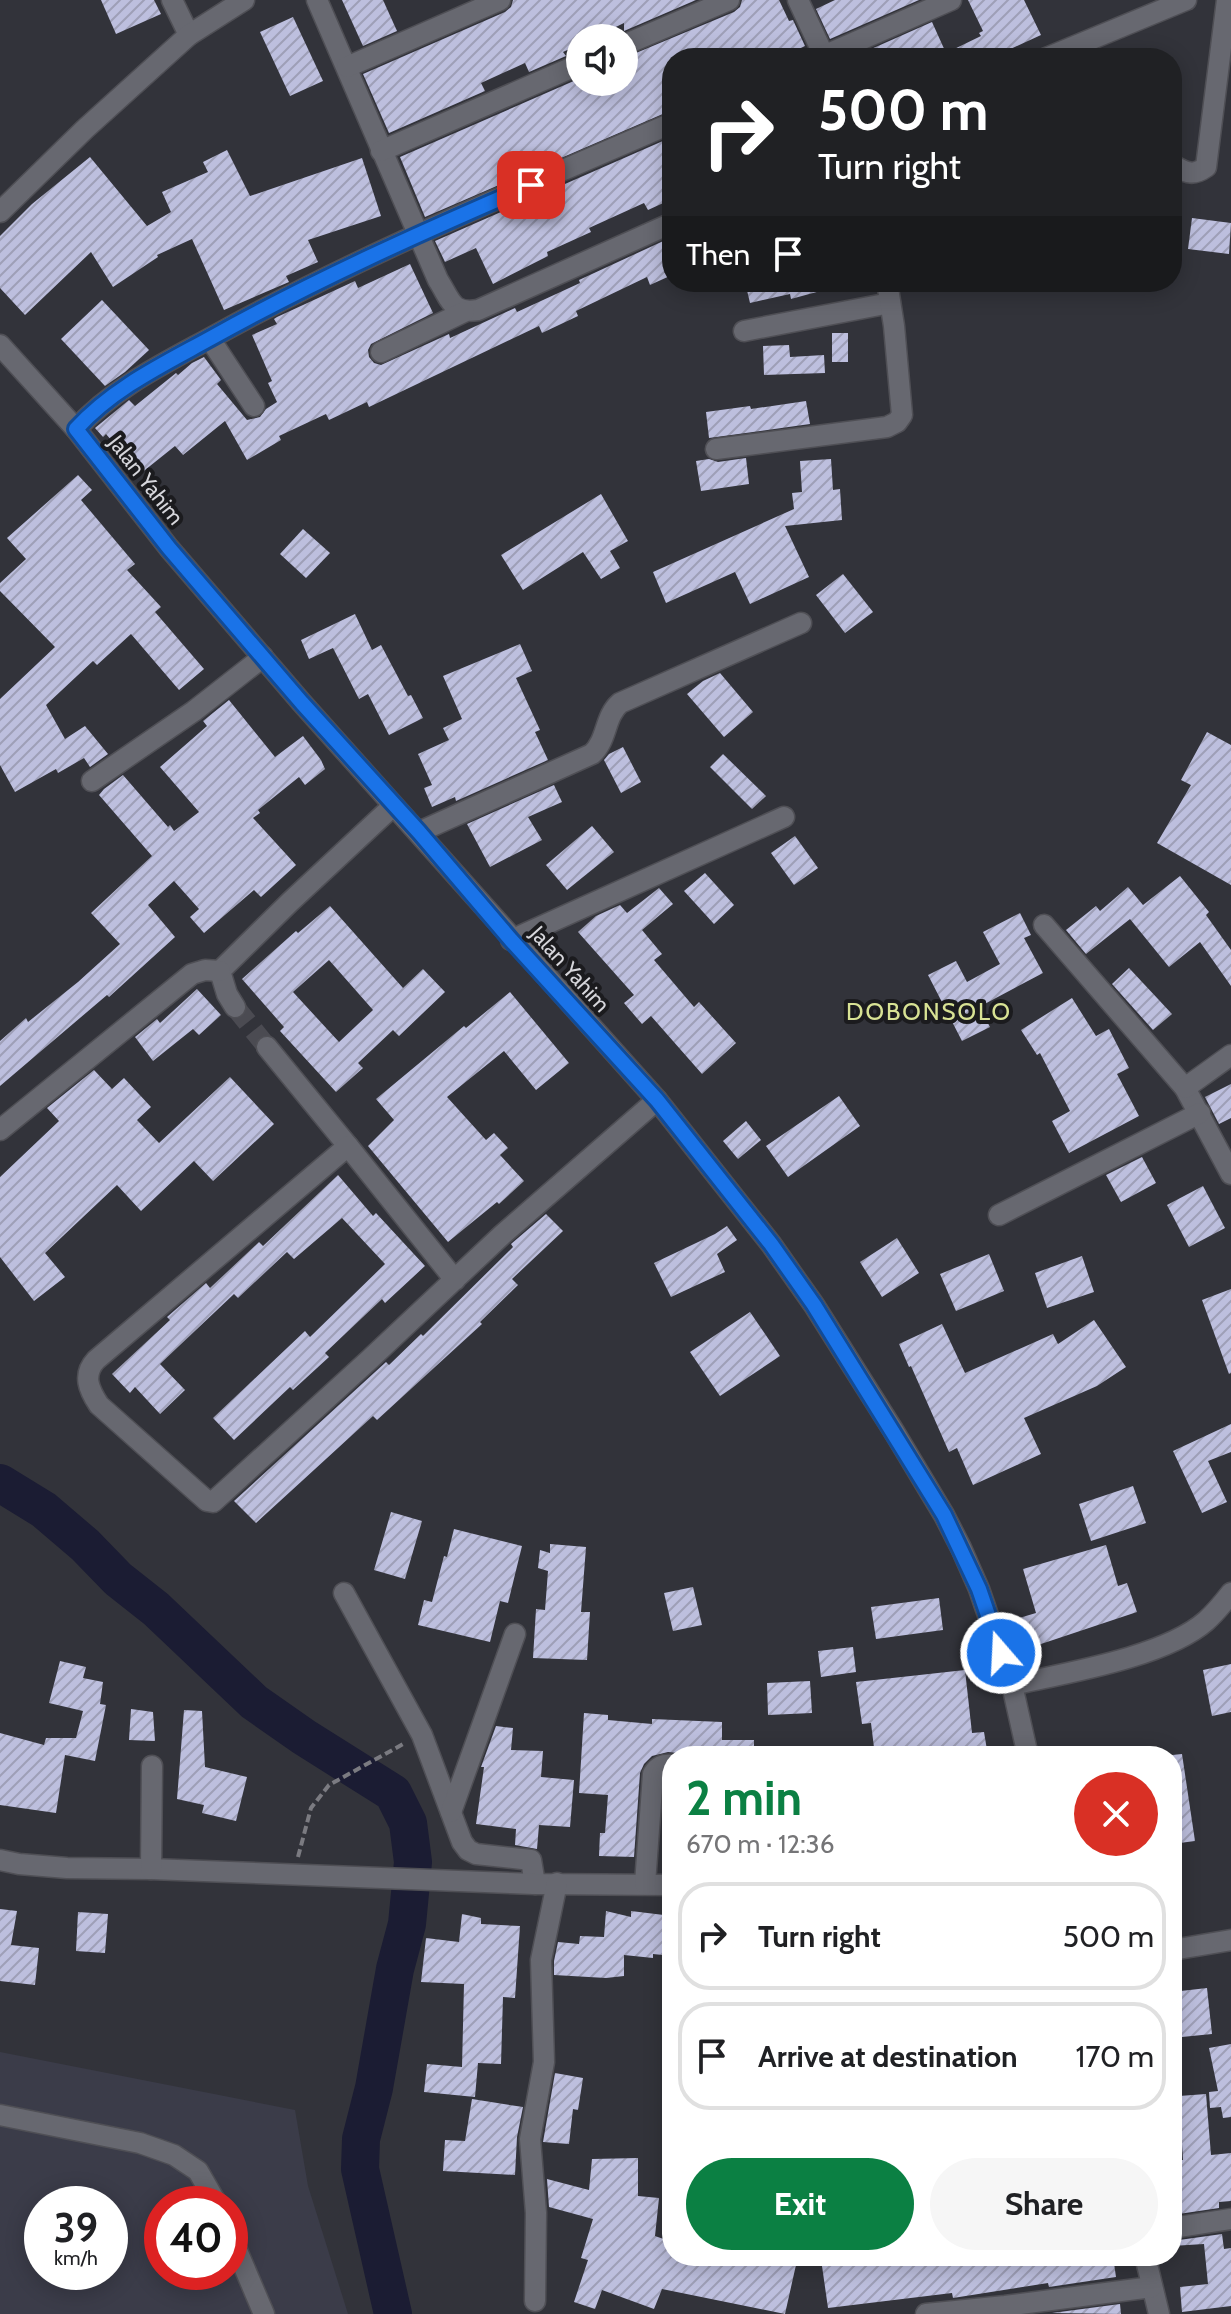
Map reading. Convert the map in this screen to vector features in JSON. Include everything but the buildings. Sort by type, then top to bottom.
[{"type":"street","points":[[172,0],[189,35]]},
{"type":"street","points":[[0,212],[85,129],[189,35],[244,0]]},
{"type":"street","points":[[317,0],[438,280],[456,309],[464,312]]},
{"type":"street","points":[[347,67],[500,0]]},
{"type":"street","points":[[638,39],[729,0]]},
{"type":"street","points":[[798,0],[819,48]]},
{"type":"street","points":[[843,48],[951,0]]},
{"type":"street","points":[[1070,48],[1186,0]]},
{"type":"street","points":[[1182,170],[1197,173],[1206,167],[1227,0]]},
{"type":"street","points":[[381,151],[566,70]]},
{"type":"street","points":[[76,429],[92,412],[147,373],[304,288],[662,127]]},
{"type":"street","points":[[381,352],[464,312],[478,310],[662,227]]},
{"type":"street","points":[[716,449],[887,427],[897,422],[902,415],[888,292]]},
{"type":"street","points":[[744,331],[890,303]]},
{"type":"street","points":[[210,339],[254,406]]},
{"type":"street","name":"Jalan Yahim","points":[[0,345],[76,429],[169,548],[263,657],[511,940],[657,1100],[779,1256],[814,1305],[893,1430],[961,1548],[979,1589],[1012,1685],[1026,1746]]},
{"type":"street","points":[[419,832],[592,754],[604,738],[611,711],[620,703],[801,623]]},
{"type":"street","points":[[92,781],[194,711],[263,657]]},
{"type":"street","points":[[0,1130],[192,974],[205,970],[220,971],[393,806]]},
{"type":"street","points":[[511,940],[784,817]]},
{"type":"street","points":[[1044,925],[1185,1088],[1231,1174]]},
{"type":"street","points":[[220,971],[235,1007]]},
{"type":"street","points":[[267,1047],[455,1280]]},
{"type":"street","points":[[1185,1088],[1231,1055]]},
{"type":"street","points":[[348,1146],[90,1367],[87,1378],[90,1391],[99,1405],[207,1501],[213,1502],[537,1204],[657,1100]]},
{"type":"street","points":[[999,1215],[1200,1113]]},
{"type":"street","points":[[344,1593],[422,1735],[462,1842],[476,1854],[531,1860],[535,1884]]},
{"type":"street","points":[[1012,1685],[1105,1664],[1163,1645],[1206,1621],[1231,1593]]},
{"type":"street","points":[[451,1812],[515,1634]]},
{"type":"street","points":[[151,1869],[152,1766]]},
{"type":"street","points":[[645,1884],[653,1774],[662,1766]]},
{"type":"street","points":[[0,1860],[67,1868],[535,1884],[662,1885]]},
{"type":"street","points":[[535,2301],[536,2213],[530,2139],[544,2062],[541,1960],[557,1883]]},
{"type":"street","points":[[1182,1948],[1231,1940]]},
{"type":"street","points":[[0,2115],[140,2143],[174,2155],[198,2171],[207,2186]]},
{"type":"street","points":[[1182,2226],[1231,2219]]},
{"type":"street","points":[[1147,2266],[1159,2314]]},
{"type":"street","points":[[248,2276],[264,2314]]},
{"type":"street","points":[[926,2314],[1005,2310],[1152,2287]]},
{"type":"path","points":[[293,1875],[311,1808],[329,1785],[403,1745]]},
{"type":"shaded area","points":[[0,2052],[295,2110],[308,2186],[348,2314],[0,2314]]},
{"type":"waterway","points":[[0,1483],[44,1510],[85,1545],[118,1579],[156,1609],[254,1702],[393,1793],[408,1823],[413,1862],[407,1924],[361,2139],[360,2169],[393,2314]]},
{"type":"tunnel","points":[[235,1007],[267,1047]]},
{"type":"district","name":"DOBONSOLO","points":[[929,1011]]},
{"type":"route","points":[[531,185],[372,255],[240,322],[147,373],[92,412],[76,429],[169,548],[302,703],[657,1100],[771,1244],[814,1305],[944,1515],[979,1589],[1001,1653]]}]
